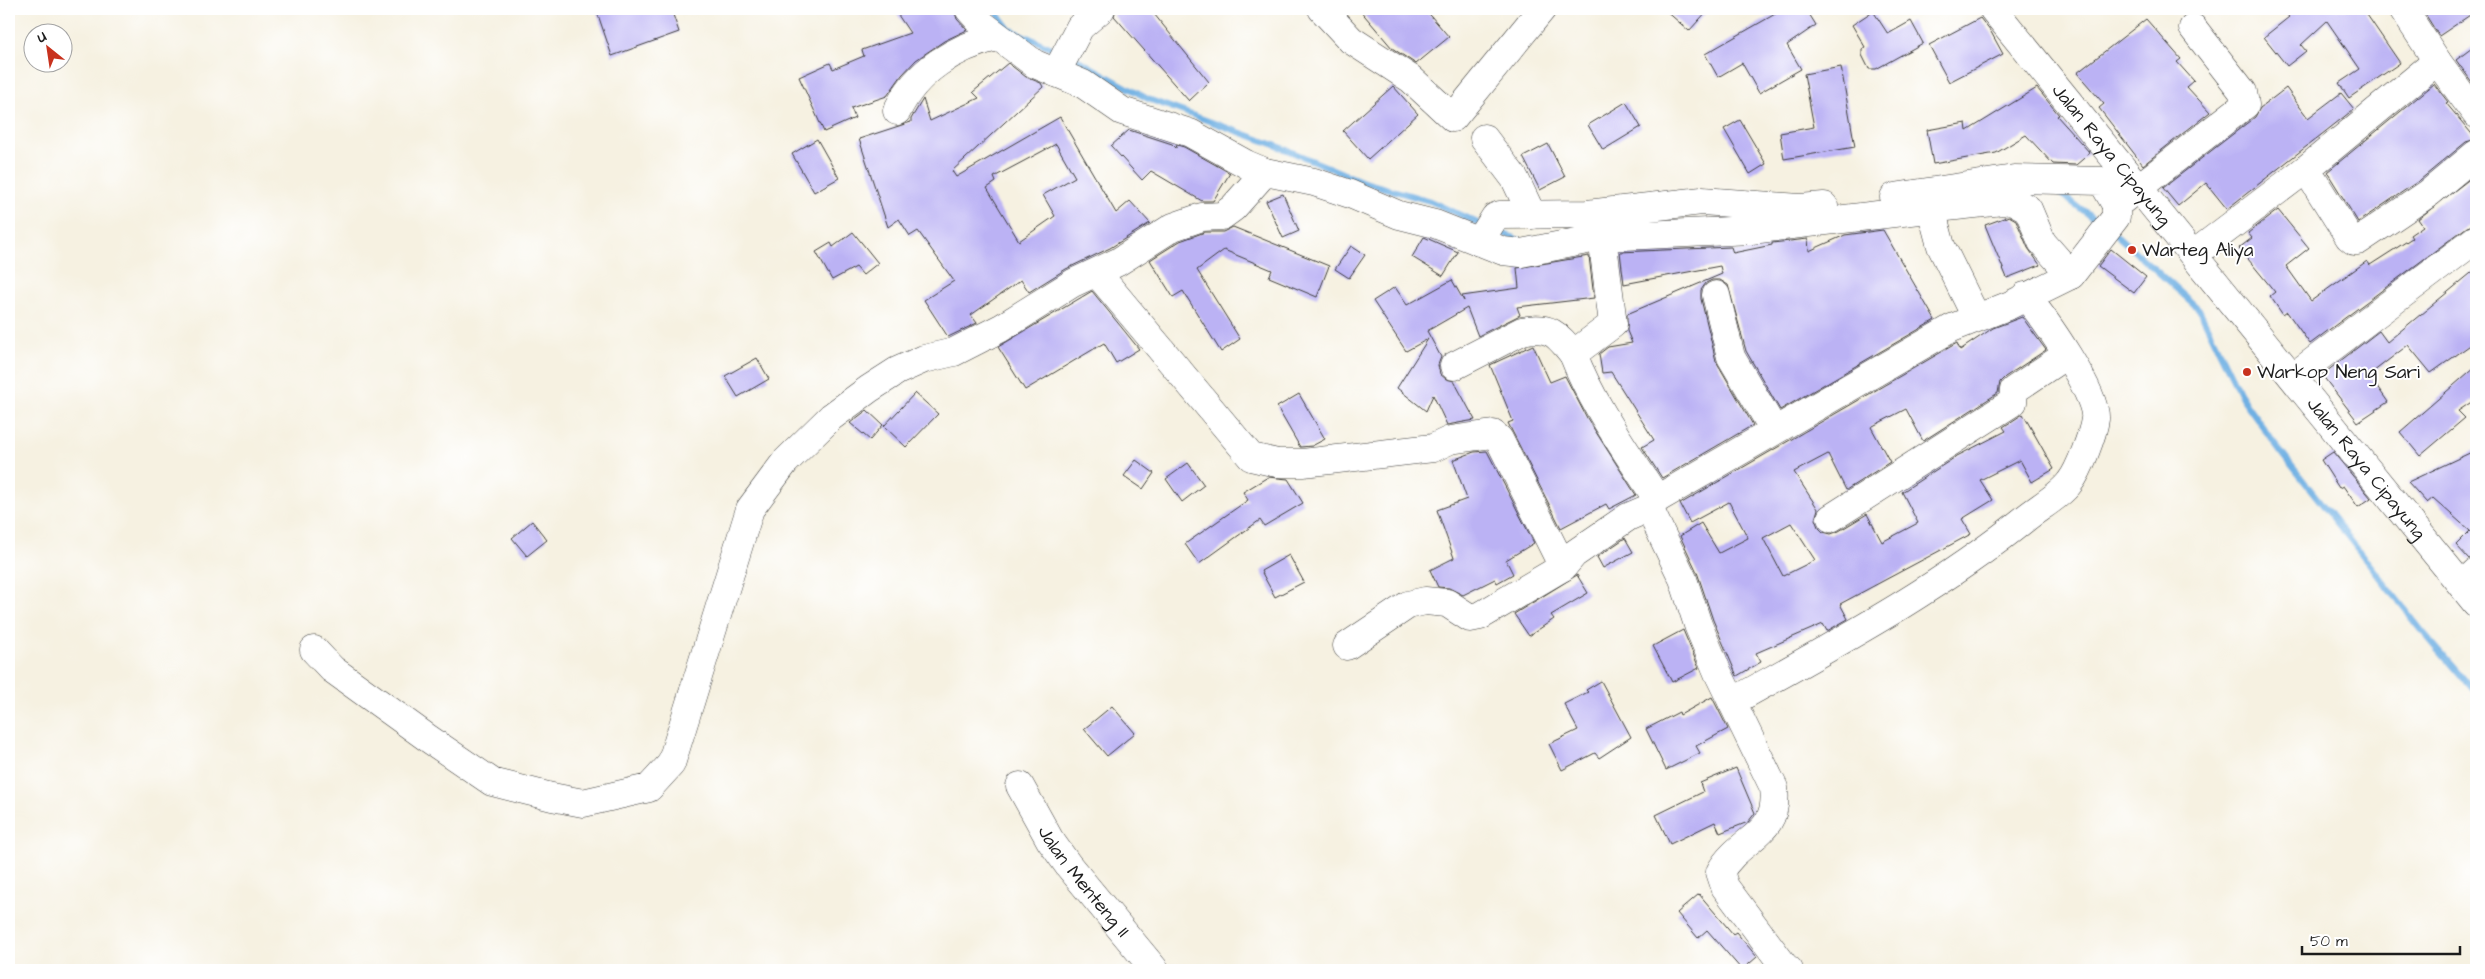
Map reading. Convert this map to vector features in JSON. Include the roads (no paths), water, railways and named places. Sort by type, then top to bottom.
[{"type":"street","points":[[969,9],[996,37],[1035,64],[1083,84],[1122,111],[1190,133],[1246,164],[1265,172],[1314,182],[1399,215],[1435,224],[1485,232],[1503,251],[1521,253],[1608,225],[1702,201],[1800,208],[1868,203],[1921,192],[2014,179],[2120,178],[2244,105],[2244,92],[2193,28]]},
{"type":"street","points":[[1056,72],[1080,27],[1101,9]]},
{"type":"street","points":[[1322,9],[1351,40],[1411,79],[1453,118],[1542,9]]},
{"type":"street","name":"Jalan Raya Cipayung","points":[[1993,9],[2120,178],[2194,254],[2472,587]]},
{"type":"street","points":[[2403,9],[2437,61],[2472,101]]},
{"type":"street","points":[[897,111],[902,101],[931,68],[952,53],[974,43],[996,37]]},
{"type":"street","points":[[2194,254],[2306,169],[2437,61]]},
{"type":"street","points":[[1484,138],[1515,179],[1532,215]]},
{"type":"street","points":[[2306,169],[2354,242],[2429,193],[2476,154]]},
{"type":"street","points":[[314,650],[332,669],[492,782],[584,803],[649,788],[671,764],[750,509],[785,462],[831,417],[868,389],[897,371],[924,359],[954,352],[1001,328],[1073,283],[1143,248],[1173,227],[1202,216],[1222,216],[1233,208],[1265,172]]},
{"type":"street","points":[[1347,646],[1408,605],[1425,601],[1447,603],[1464,616],[1474,618],[1563,567],[1574,554],[1628,517],[1653,504],[1774,430],[1952,328],[2010,305],[2071,275],[2111,220],[2120,178]]},
{"type":"street","points":[[1485,232],[1500,215],[1532,215],[1608,225],[1751,230],[2012,200],[2028,210],[2042,242],[2071,275]]},
{"type":"street","points":[[1928,209],[1933,216],[1941,246],[1976,317]]},
{"type":"street","points":[[1573,354],[1612,324],[1608,225]]},
{"type":"street","points":[[2294,376],[2476,238]]},
{"type":"street","points":[[1096,273],[1251,457],[1277,463],[1303,463],[1433,448],[1450,440],[1493,434],[1498,439],[1563,567]]},
{"type":"street","points":[[1716,295],[1731,357],[1774,430]]},
{"type":"street","points":[[1732,702],[1842,641],[1909,599],[2002,538],[2070,483],[2090,439],[2095,418],[2092,403],[2085,386],[2066,355],[2034,306],[2025,296]]},
{"type":"street","points":[[1454,366],[1522,331],[1532,329],[1551,331],[1558,336],[1573,354],[1584,381],[1653,504],[1683,579],[1698,625],[1732,702],[1769,774],[1774,788],[1776,800],[1770,823],[1726,862],[1720,872],[1722,879],[1784,966],[1789,970]]},
{"type":"street","points":[[1831,518],[2013,402],[2014,390],[2066,355]]},
{"type":"street","name":"Jalan Menteng II","points":[[1020,786],[1050,840],[1068,865],[1155,970]]},
{"type":"waterway","points":[[994,9],[1009,29],[1054,49]]},
{"type":"waterway","points":[[1075,58],[1148,99],[1275,145],[1364,182],[1430,201],[1482,225]]},
{"type":"waterway","points":[[2055,190],[2102,224]]},
{"type":"waterway","points":[[1494,230],[1519,240]]},
{"type":"waterway","points":[[2112,231],[2199,309],[2242,398],[2281,452],[2423,632],[2476,694]]},
{"type":"place","name":"Warteg Aliya","points":[[2132,250]]},
{"type":"place","name":"Warkop Neng Sari","points":[[2247,372]]}]
